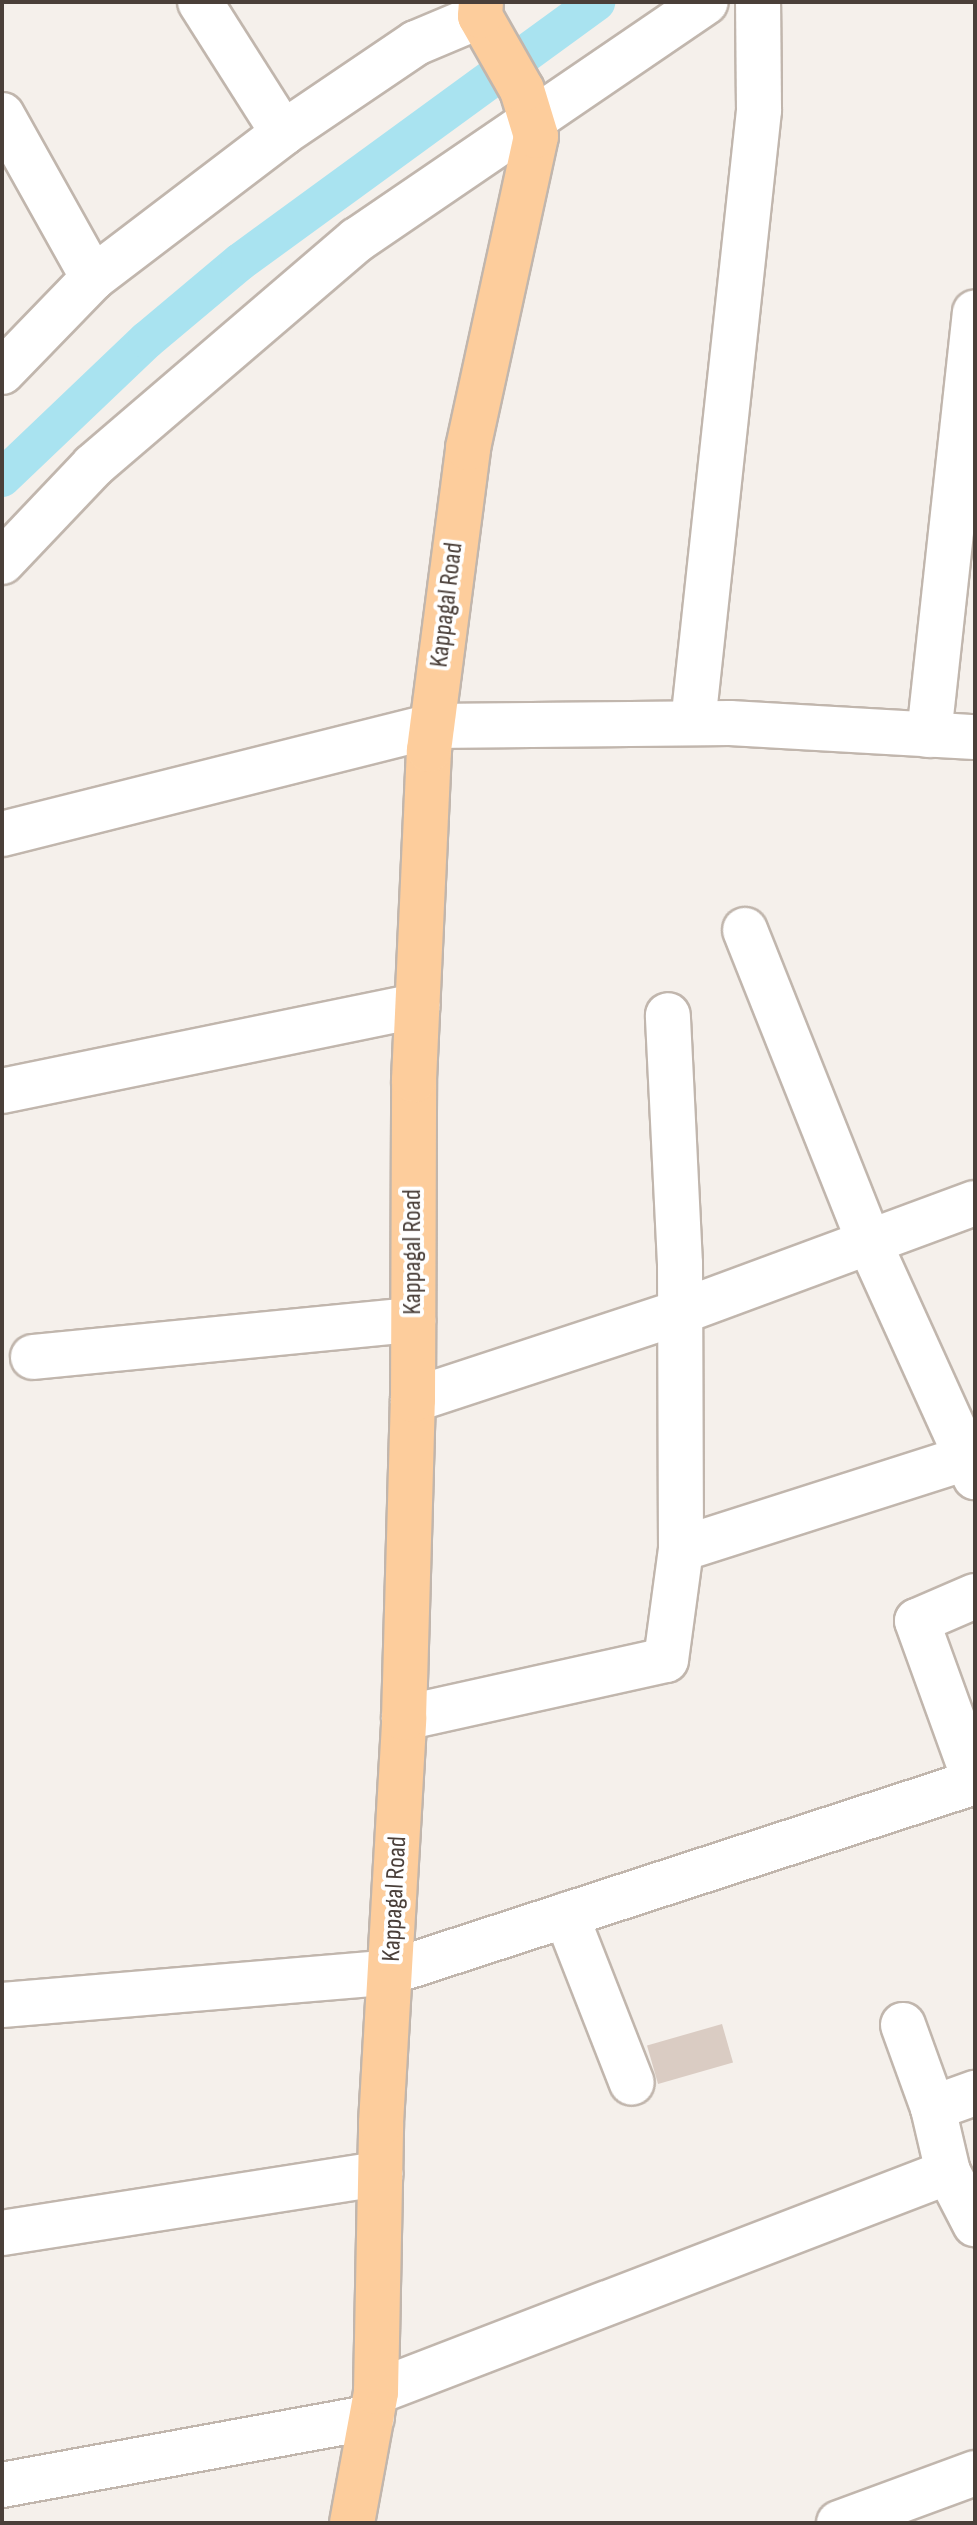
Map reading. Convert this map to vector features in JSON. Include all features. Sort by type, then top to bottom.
[{"type":"main road","points":[[483,17],[528,104]]},
{"type":"main road","name":"Kappagal Road","points":[[352,2523],[374,2404],[380,2174],[404,1718],[413,1400],[417,1006],[432,726],[468,448],[533,160],[528,104]]},
{"type":"street","points":[[200,2],[283,133]]},
{"type":"street","points":[[2,562],[93,466],[357,240],[528,104],[706,2]]},
{"type":"street","points":[[693,723],[759,110],[758,2]]},
{"type":"street","points":[[2,372],[93,278],[283,133],[416,43],[483,17]]},
{"type":"street","points":[[2,115],[93,278]]},
{"type":"street","points":[[929,735],[975,312]]},
{"type":"street","points":[[2,834],[432,726],[693,723],[975,737]]},
{"type":"street","points":[[681,1549],[971,1468],[869,1242],[745,930]]},
{"type":"street","points":[[2,1091],[417,1006]]},
{"type":"street","points":[[404,1718],[666,1660],[681,1549],[680,1312],[668,1015]]},
{"type":"street","points":[[413,1400],[680,1312],[975,1203]]},
{"type":"street","points":[[33,1357],[413,1320]]},
{"type":"street","points":[[2,2005],[391,1972],[975,1781],[917,1621],[975,1596]]},
{"type":"street","points":[[566,1915],[632,2083]]},
{"type":"street","points":[[903,2025],[933,2108],[948,2172],[975,2224]]},
{"type":"street","points":[[933,2108],[975,2093]]},
{"type":"street","points":[[2,2485],[374,2404],[948,2172]]},
{"type":"street","points":[[2,2233],[380,2174]]},
{"type":"street","points":[[839,2523],[975,2473]]},
{"type":"building","points":[[722,2024],[733,2062],[658,2084],[647,2045]]},
{"type":"waterway","points":[[2,478],[147,340],[240,262],[596,2]]}]
